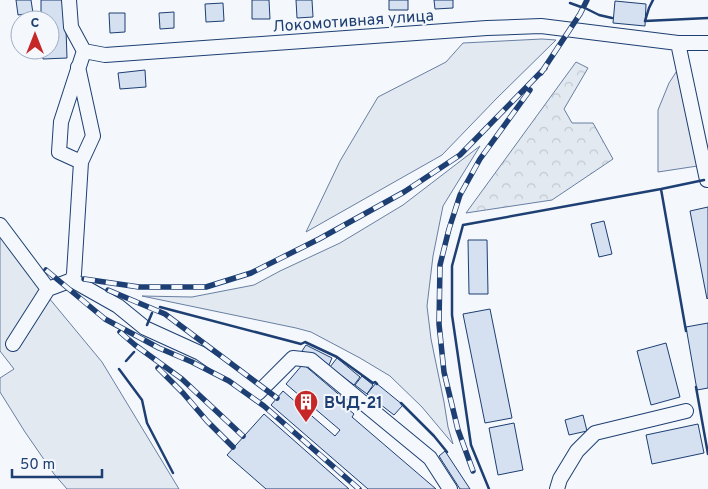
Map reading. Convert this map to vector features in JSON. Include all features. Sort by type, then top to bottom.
[{"type":"street","points":[[69,0],[71,27],[84,51],[61,122],[59,152],[81,162]]},
{"type":"street","name":"Локомотивная улица","points":[[84,51],[105,55],[541,26],[678,43],[708,44]]},
{"type":"street","points":[[678,43],[707,180]]},
{"type":"street","points":[[72,280],[74,274],[81,162],[93,136],[78,67]]},
{"type":"street","points":[[0,225],[48,288]]},
{"type":"street","points":[[13,344],[48,288],[72,280],[118,306],[145,328],[200,354],[258,393],[293,358],[311,360],[430,458],[450,489]]},
{"type":"street","points":[[557,489],[560,479],[577,451],[595,433],[686,410]]},
{"type":"green space","points":[[556,40],[442,155],[306,232],[340,161],[378,97],[446,62],[463,43]]},
{"type":"green space","points":[[576,62],[588,68],[564,109],[572,123],[593,123],[613,159],[552,200],[466,213]]},
{"type":"green space","points":[[480,146],[443,206],[433,256],[427,306],[431,339],[453,444],[422,407],[390,376],[311,332],[142,296],[192,297],[254,285],[340,243],[403,205]]},
{"type":"green space","points":[[0,234],[39,286],[102,362],[179,489],[67,489],[54,474],[0,392],[0,378],[14,369],[0,351]]},
{"type":"shaded area","points":[[682,63],[704,165],[658,172],[658,110],[669,83]]},
{"type":"building","points":[[16,0],[31,0],[33,10],[17,10]]},
{"type":"building","points":[[41,0],[65,0],[67,58],[60,58],[60,10],[41,10]]},
{"type":"building","points":[[252,0],[269,0],[270,19],[252,19]]},
{"type":"building","points":[[296,0],[312,0],[313,17],[297,18]]},
{"type":"building","points":[[389,0],[408,0],[408,10],[389,10]]},
{"type":"building","points":[[434,0],[453,0],[453,8],[435,9]]},
{"type":"building","points":[[615,1],[646,4],[645,26],[613,23]]},
{"type":"building","points":[[223,3],[224,21],[206,22],[205,4]]},
{"type":"building","points":[[174,12],[174,28],[160,29],[159,13]]},
{"type":"building","points":[[109,13],[125,13],[125,32],[110,33]]},
{"type":"building","points":[[145,70],[146,87],[120,89],[118,73]]},
{"type":"building","points":[[708,207],[708,298],[707,299],[690,211]]},
{"type":"building","points":[[604,221],[612,254],[599,257],[591,224]]},
{"type":"building","points":[[468,240],[487,240],[488,294],[469,294]]},
{"type":"building","points":[[490,309],[512,418],[485,423],[463,314]]},
{"type":"building","points":[[708,323],[708,388],[697,390],[686,327]]},
{"type":"building","points":[[666,343],[680,397],[651,405],[637,351]]},
{"type":"building","points":[[306,345],[332,358],[329,365],[302,351]]},
{"type":"building","points":[[337,358],[360,377],[354,385],[330,367]]},
{"type":"building","name":"ВЧД-21","points":[[303,364],[343,398],[340,402],[354,414],[352,417],[436,489],[368,489],[271,405],[283,391],[335,436],[340,430],[286,384]]},
{"type":"building","points":[[362,376],[373,385],[367,394],[355,385]]},
{"type":"building","points":[[376,383],[403,405],[394,415],[367,394]]},
{"type":"building","name":"ВЧД-21","points":[[264,414],[349,489],[266,489],[227,455]]},
{"type":"building","points":[[583,415],[587,431],[569,435],[565,420]]},
{"type":"building","points":[[514,423],[523,470],[498,475],[489,428]]},
{"type":"building","points":[[698,424],[704,453],[652,464],[646,435]]},
{"type":"building","points":[[445,451],[470,489],[460,489],[439,456]]},
{"type":"railway","points":[[541,73],[580,14],[587,0]]},
{"type":"railway","points":[[84,279],[139,287],[206,287],[251,273],[319,239],[404,192],[460,155],[545,68]]},
{"type":"railway","points":[[473,471],[458,430],[444,372],[439,324],[440,265],[460,195],[480,159],[530,90]]},
{"type":"railway","points":[[46,270],[105,319],[159,348],[229,381],[264,406],[359,489]]},
{"type":"railway","points":[[108,290],[165,314],[277,398]]},
{"type":"railway","points":[[120,332],[182,379],[243,436]]},
{"type":"railway","points":[[158,368],[233,447]]},
{"type":"wall","points":[[653,0],[645,21],[708,18]]},
{"type":"wall","points":[[570,3],[581,7]]},
{"type":"wall","points":[[585,8],[599,15],[612,18]]},
{"type":"wall","points":[[686,331],[661,189],[704,180]]},
{"type":"wall","points":[[489,489],[471,445],[452,315],[452,266],[463,225],[661,189]]},
{"type":"wall","points":[[160,307],[301,344],[305,342],[337,357],[377,384]]},
{"type":"wall","points":[[147,325],[152,313]]},
{"type":"wall","points":[[126,361],[134,352]]},
{"type":"wall","points":[[119,369],[142,400],[147,423],[173,473]]},
{"type":"wall","points":[[696,387],[708,454]]},
{"type":"wall","points":[[401,403],[447,452]]},
{"type":"place","name":"ВЧД-21","points":[[306,423]]}]
